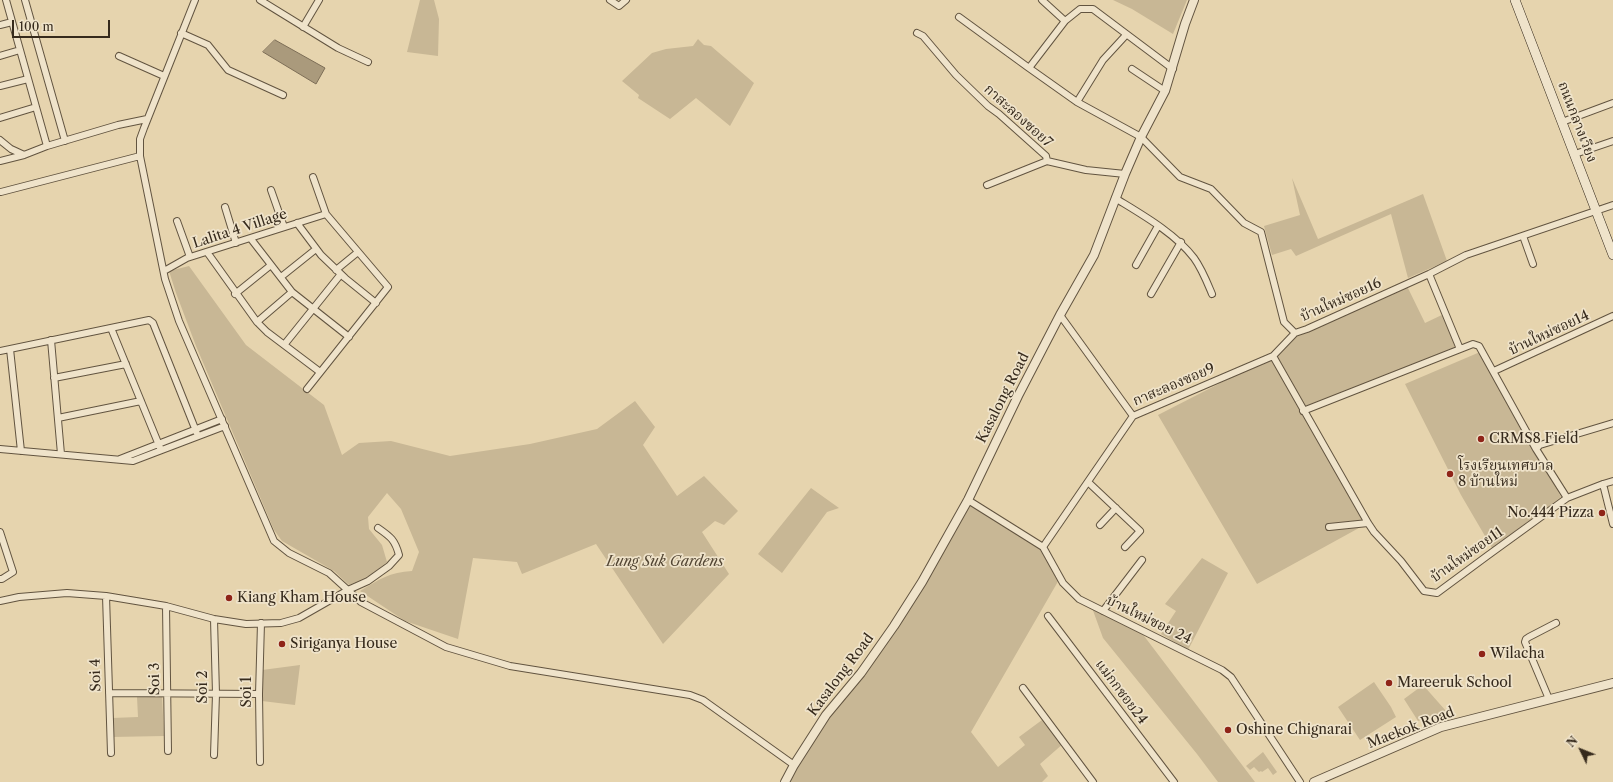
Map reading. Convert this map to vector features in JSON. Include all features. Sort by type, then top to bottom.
[{"type":"main road","name":"ถนนกลางเวียง","points":[[1514,0],[1613,255]]},
{"type":"street","points":[[6,0],[47,146]]},
{"type":"street","points":[[25,0],[65,141]]},
{"type":"street","points":[[195,0],[147,119],[140,139],[140,156],[164,271],[180,321],[274,541],[289,552],[329,573],[362,602],[446,647],[510,666],[690,695],[703,700],[794,765]]},
{"type":"street","points":[[303,27],[319,0]]},
{"type":"street","points":[[610,0],[619,6],[626,0]]},
{"type":"street","points":[[1042,0],[1065,21]]},
{"type":"street","name":"Kasalong Road","points":[[785,782],[826,715],[861,673],[894,626],[922,582],[968,500],[1018,396],[1060,315],[1094,255],[1115,198],[1141,137],[1165,91],[1185,24],[1194,0]]},
{"type":"street","points":[[263,1],[338,48],[368,62]]},
{"type":"street","points":[[1029,68],[1065,21],[1080,9],[1093,9],[1126,35],[1173,68]]},
{"type":"street","name":"บ้านใหม่ซอย16","points":[[959,17],[1077,102],[1141,137],[1180,177],[1211,189],[1244,223],[1261,232],[1284,322],[1295,333],[1430,274],[1466,255],[1613,205]]},
{"type":"street","points":[[0,25],[12,22]]},
{"type":"street","points":[[181,33],[208,45],[228,70],[282,95]]},
{"type":"street","name":"กาสะลองซอย7","points":[[917,33],[923,36],[956,75],[988,106],[1046,156],[1048,161],[1086,170],[1125,174]]},
{"type":"street","points":[[1077,102],[1103,60],[1126,35]]},
{"type":"street","points":[[0,56],[20,50]]},
{"type":"street","points":[[119,56],[164,76]]},
{"type":"street","points":[[1132,68],[1165,91]]},
{"type":"street","points":[[0,86],[28,79]]},
{"type":"street","points":[[1562,122],[1613,103]]},
{"type":"street","points":[[0,118],[36,107]]},
{"type":"street","points":[[0,161],[24,155],[47,146],[118,125],[147,119]]},
{"type":"street","points":[[0,140],[11,149],[24,155]]},
{"type":"street","points":[[1574,154],[1613,141]]},
{"type":"street","points":[[1,192],[140,156]]},
{"type":"street","points":[[988,184],[1048,161]]},
{"type":"street","points":[[307,389],[388,287],[326,214],[313,178]]},
{"type":"street","points":[[271,190],[284,227]]},
{"type":"street","points":[[1115,198],[1146,217],[1181,242],[1195,259],[1203,272],[1212,294]]},
{"type":"street","points":[[225,207],[236,243]]},
{"type":"street","name":"Lalita 4 Village","points":[[164,271],[190,257],[326,214]]},
{"type":"street","points":[[177,221],[190,257]]},
{"type":"street","points":[[297,224],[316,249],[339,272],[376,303]]},
{"type":"street","points":[[1136,264],[1158,226]]},
{"type":"street","points":[[1523,236],[1533,264]]},
{"type":"street","points":[[251,238],[292,292],[349,337]]},
{"type":"street","points":[[1151,294],[1181,242]]},
{"type":"street","points":[[281,277],[316,249]]},
{"type":"street","points":[[207,252],[256,322],[320,372]]},
{"type":"street","points":[[284,345],[313,310],[339,272],[358,252]]},
{"type":"street","points":[[236,294],[271,265]]},
{"type":"street","points":[[1430,274],[1460,349]]},
{"type":"street","points":[[256,322],[292,292]]},
{"type":"street","name":"กาสะลองซอย9","points":[[1060,315],[1133,416],[1273,356]]},
{"type":"street","name":"บ้านใหม่ซอย14","points":[[1494,371],[1613,316]]},
{"type":"street","points":[[0,351],[149,320],[153,323],[196,433]]},
{"type":"street","points":[[111,328],[160,447]]},
{"type":"street","points":[[1273,356],[1295,333]]},
{"type":"street","points":[[51,340],[61,454]]},
{"type":"street","points":[[1303,411],[1473,344],[1479,346],[1536,449],[1568,498]]},
{"type":"street","points":[[10,349],[21,450]]},
{"type":"street","name":"บ้านใหม่ซอย11","points":[[1273,356],[1368,523],[1374,532],[1389,546],[1424,590],[1437,593],[1568,498],[1613,481]]},
{"type":"street","points":[[54,378],[126,364]]},
{"type":"street","points":[[58,418],[141,400]]},
{"type":"street","points":[[1043,548],[1133,416]]},
{"type":"street","points":[[0,449],[120,459],[160,447],[196,433],[222,419]]},
{"type":"street","points":[[1536,449],[1540,445],[1613,423]]},
{"type":"street","points":[[196,433],[225,426]]},
{"type":"street","points":[[1088,482],[1140,531],[1125,547]]},
{"type":"street","points":[[1603,484],[1613,524]]},
{"type":"street","name":"บ้านใหม่ซอย 24","points":[[968,500],[1043,548],[1063,583],[1070,592],[1079,599],[1222,670],[1231,677],[1300,782]]},
{"type":"street","points":[[1100,525],[1116,508]]},
{"type":"street","points":[[1329,527],[1368,523]]},
{"type":"street","points":[[0,601],[19,597],[67,593],[106,596],[166,606],[214,619],[246,624],[261,622],[281,623],[299,618],[348,590],[368,581],[389,566],[399,555],[396,543],[390,536],[378,528]]},
{"type":"street","points":[[0,532],[14,572],[0,579]]},
{"type":"street","points":[[1103,611],[1142,560]]},
{"type":"street","name":"Soi 4","points":[[106,596],[111,753]]},
{"type":"street","name":"Soi 3","points":[[166,606],[168,751]]},
{"type":"street","name":"แม่กกซอย24","points":[[1048,616],[1174,782]]},
{"type":"street","name":"Soi 2","points":[[214,619],[216,694],[214,755]]},
{"type":"street","name":"Soi 1","points":[[260,762],[259,694],[261,622]]},
{"type":"street","points":[[1549,699],[1525,642],[1529,637],[1556,623]]},
{"type":"street","name":"Maekok Road","points":[[1314,782],[1441,727],[1613,683]]},
{"type":"street","points":[[1022,688],[1093,782]]},
{"type":"street","points":[[109,693],[259,694]]},
{"type":"green space","points":[[420,0],[434,0],[439,19],[438,56],[407,52]]},
{"type":"green space","points":[[1113,0],[1187,0],[1173,34],[1132,9]]},
{"type":"green space","points":[[698,39],[704,45],[711,46],[754,83],[730,126],[696,98],[670,119],[638,98],[639,95],[622,81],[652,53],[666,49],[693,46]]},
{"type":"green space","points":[[1292,178],[1318,239],[1423,194],[1447,261],[1408,278],[1391,214],[1296,256],[1291,249],[1272,255],[1264,226],[1300,215]]},
{"type":"green space","points":[[189,266],[246,345],[324,405],[342,455],[359,443],[391,441],[450,456],[530,444],[597,429],[635,401],[655,427],[643,445],[677,496],[704,476],[738,511],[724,525],[715,521],[702,532],[729,574],[663,644],[596,544],[522,574],[517,562],[473,558],[458,639],[405,621],[360,591],[391,575],[412,571],[419,552],[401,509],[387,493],[368,517],[369,529],[382,545],[387,562],[373,574],[349,585],[334,571],[282,541],[274,530],[196,346],[176,293],[169,271]]},
{"type":"green space","points":[[1406,284],[1425,323],[1446,313],[1460,349],[1304,410],[1368,523],[1257,584],[1158,415],[1273,356],[1295,333]]},
{"type":"green space","name":"CRMS8 Field","points":[[1480,352],[1561,497],[1492,548],[1461,495],[1405,384]]},
{"type":"green space","name":"Lung Suk Gardens","points":[[811,488],[839,508],[827,512],[782,573],[758,554]]},
{"type":"green space","points":[[968,500],[1043,547],[1060,578],[971,732],[998,767],[1025,745],[1019,737],[1042,720],[1064,743],[1040,764],[1048,776],[1042,782],[785,782],[794,765],[857,679]]},
{"type":"green space","points":[[1202,558],[1228,573],[1188,650],[1161,634],[1176,611],[1165,604]]},
{"type":"green space","points":[[1091,605],[1138,628],[1255,782],[1218,782],[1103,638]]},
{"type":"green space","points":[[300,665],[295,705],[262,701],[262,670]]},
{"type":"green space","points":[[1374,682],[1396,717],[1360,740],[1338,707]]},
{"type":"green space","points":[[1423,685],[1446,711],[1418,721],[1404,699]]},
{"type":"green space","points":[[162,696],[164,736],[112,737],[112,718],[138,717],[137,697]]},
{"type":"green space","points":[[1263,752],[1277,772],[1273,775],[1268,768],[1262,772],[1259,772],[1254,767],[1250,770],[1246,766]]},
{"type":"shaded area","points":[[275,40],[325,68],[316,84],[263,52]]},
{"type":"place","name":"CRMS8 Field","points":[[1481,439]]},
{"type":"place","name":"โรงเรียนเทศบาล 8 บ้านใหม่","points":[[1450,474]]},
{"type":"place","name":"No.444 Pizza","points":[[1602,513]]},
{"type":"place","name":"Kiang Kham House","points":[[229,598]]},
{"type":"place","name":"Siriganya House","points":[[282,644]]},
{"type":"place","name":"Wilacha","points":[[1482,654]]},
{"type":"place","name":"Mareeruk School","points":[[1389,683]]},
{"type":"place","name":"Oshine Chignarai","points":[[1228,730]]}]
